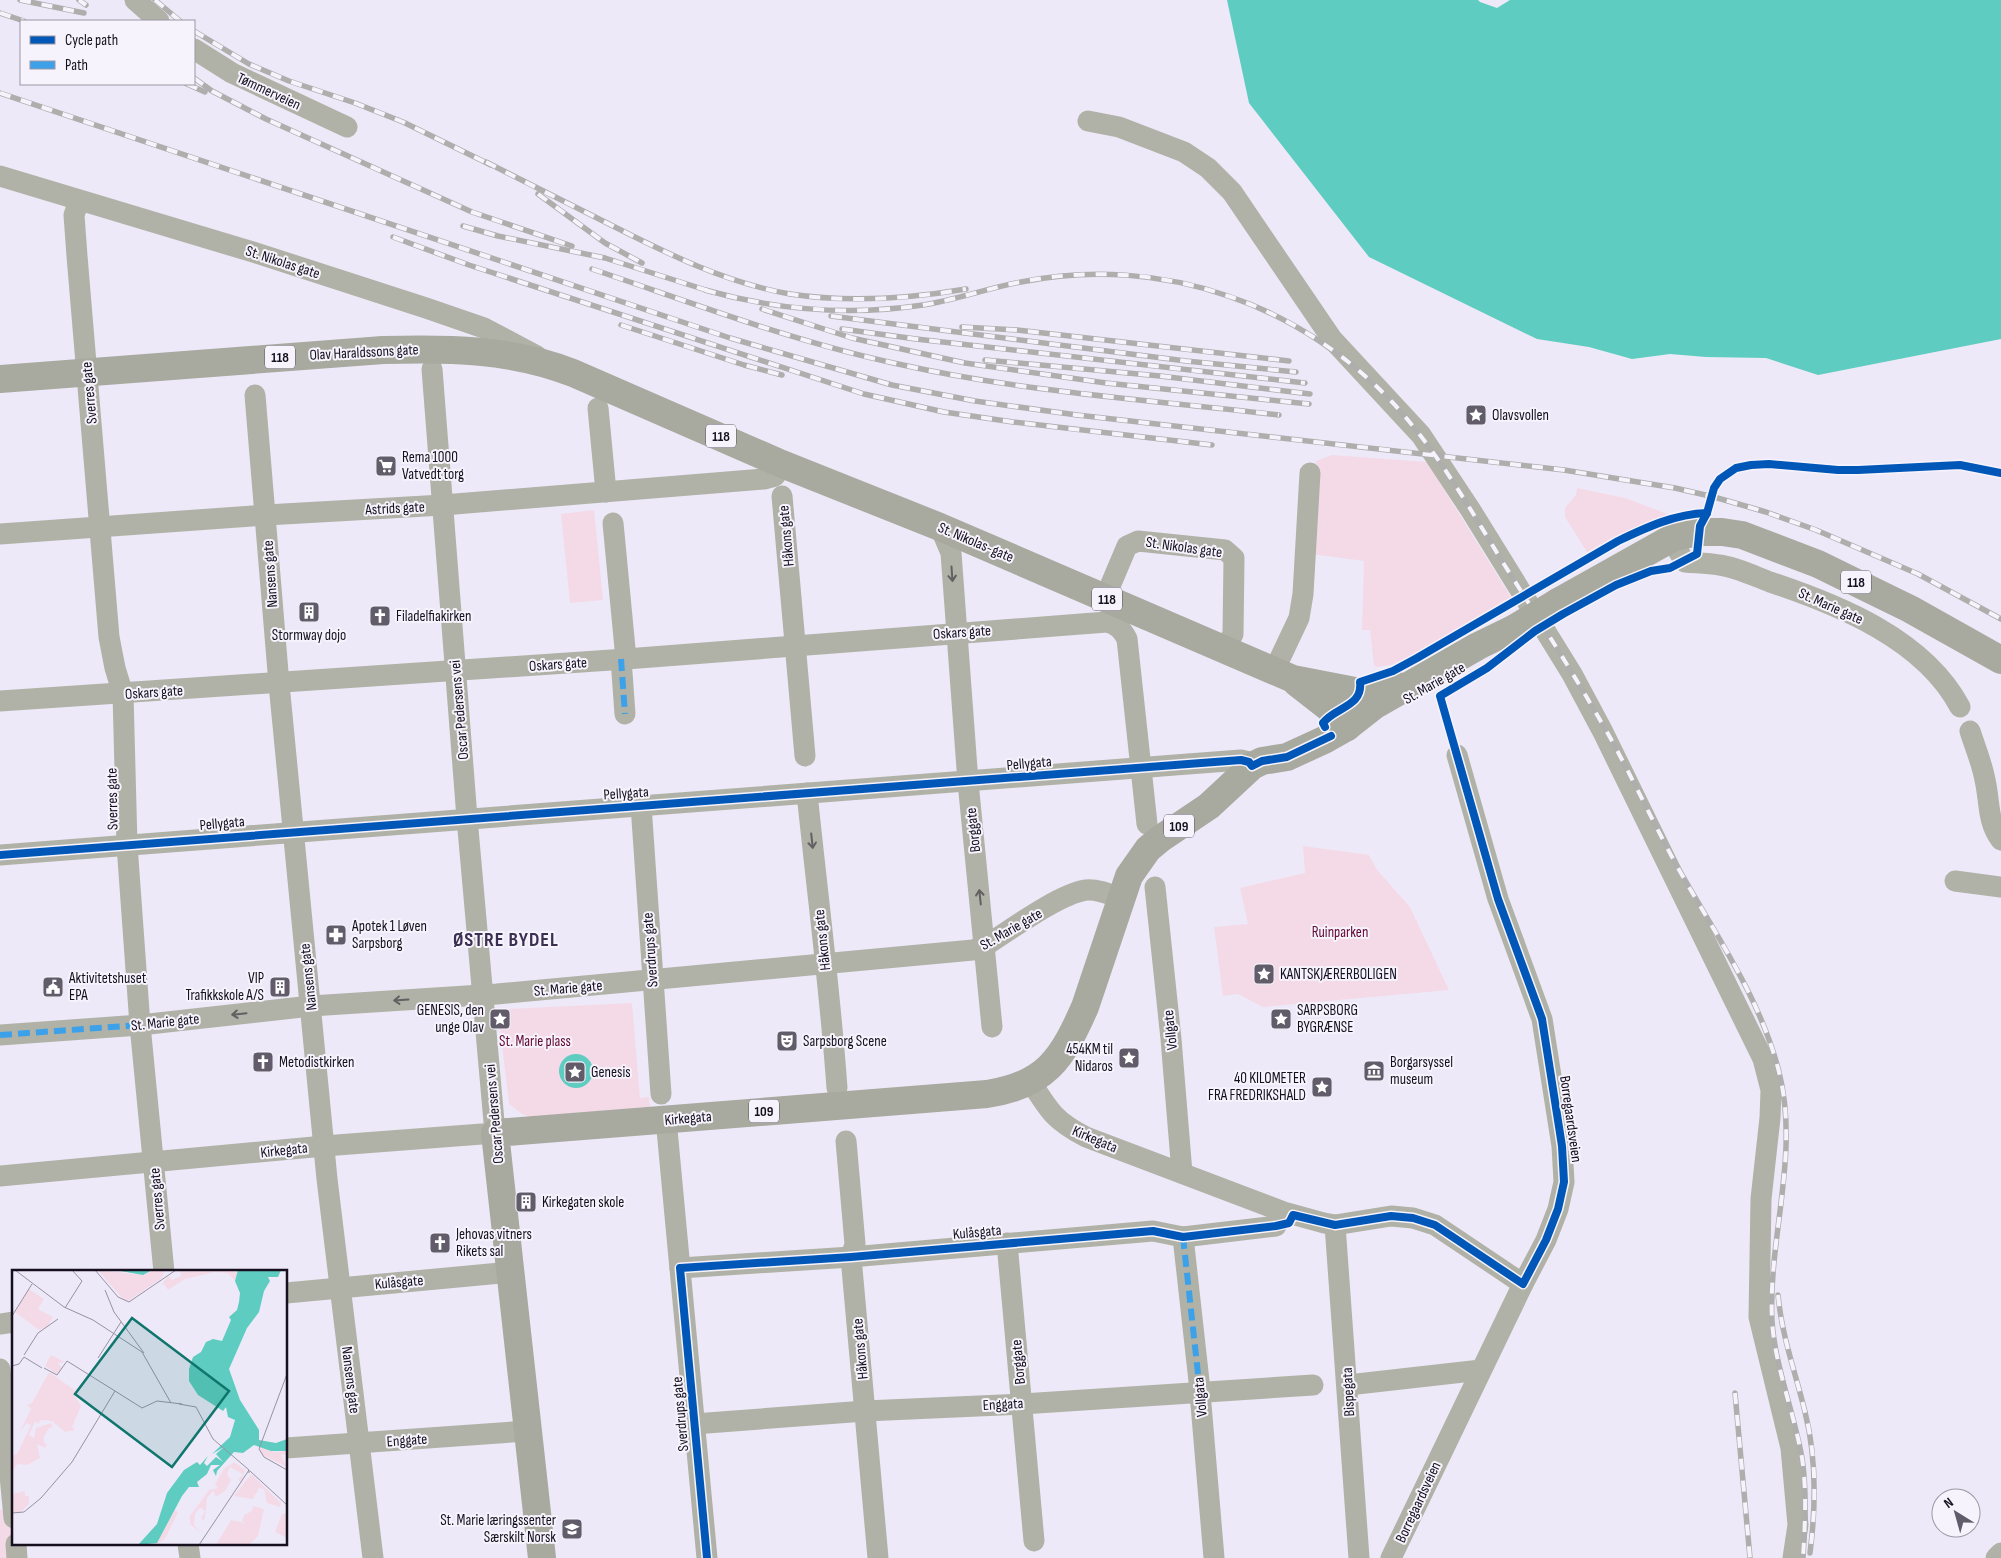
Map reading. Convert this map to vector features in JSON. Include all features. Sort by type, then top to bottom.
[{"type":"main road","name":"Olav Haraldssons gate","points":[[0,379],[270,358],[434,348],[502,354],[560,368],[658,409]]},
{"type":"main road","name":"St. Nikolas-gate","points":[[658,409],[782,464],[940,527],[1283,675],[1360,692],[1385,689],[1431,675]]},
{"type":"main road","name":"St. Marie gate","points":[[1031,1082],[1051,1064],[1065,1047],[1076,1027],[1085,1007],[1120,898],[1129,876],[1148,849],[1209,806],[1252,766],[1262,761],[1287,757],[1304,750],[1346,727],[1375,705],[1431,675],[1478,646],[1515,628],[1628,561],[1676,543],[1767,545],[1835,572],[1942,625],[2001,660]]},
{"type":"main road","name":"St. Marie gate","points":[[1346,727],[1382,714],[1483,654],[1515,628]]},
{"type":"main road","name":"St. Nikolas-gate","points":[[1283,675],[1329,708],[1346,727]]},
{"type":"main road","name":"Kirkegata","points":[[495,1134],[663,1107],[987,1094],[1031,1082]]},
{"type":"main road","name":"Oscar Pedersens vei","points":[[495,1134],[542,1558]]},
{"type":"street","points":[[135,0],[158,20]]},
{"type":"street","name":"Tømmerveien","points":[[195,50],[232,74],[347,127]]},
{"type":"street","points":[[1088,121],[1119,127],[1184,152],[1208,168],[1232,192],[1332,339],[1421,435],[1470,509],[1572,674],[1608,741],[1763,1059],[1771,1090],[1770,1118],[1761,1199],[1759,1318],[1791,1448],[1798,1525],[1793,1558]]},
{"type":"street","name":"St. Nikolas gate","points":[[0,176],[78,201],[253,252],[484,328],[560,368]]},
{"type":"street","name":"Sverres gate","points":[[78,201],[74,215],[109,637],[115,668],[123,694],[127,845],[140,1025],[164,1270]]},
{"type":"street","name":"Oscar Pedersens vei","points":[[432,369],[467,818],[495,1134]]},
{"type":"street","name":"Nansens gate","points":[[255,395],[279,684],[324,1146],[373,1558]]},
{"type":"street","points":[[598,408],[606,492]]},
{"type":"street","name":"Astrids gate","points":[[0,534],[266,514],[443,505],[764,480],[775,476],[782,464]]},
{"type":"street","points":[[1283,675],[1303,594],[1310,473]]},
{"type":"street","name":"Håkons gate","points":[[782,496],[805,756]]},
{"type":"street","points":[[613,523],[625,714]]},
{"type":"street","name":"Borggate","points":[[940,527],[951,553],[968,782],[992,1028]]},
{"type":"street","name":"St. Nikolas gate","points":[[1105,598],[1127,546],[1138,541],[1225,550],[1234,558],[1233,634],[1226,650]]},
{"type":"street","name":"St. Marie gate","points":[[1676,543],[1685,562],[1721,565],[1739,571],[1819,598],[1873,625],[1918,654],[1950,688],[1960,707]]},
{"type":"street","name":"Oskars gate","points":[[0,701],[279,684],[1096,622],[1115,624],[1123,631],[1126,639],[1139,767]]},
{"type":"street","points":[[1970,731],[1985,780],[1989,813],[1995,832],[2001,840]]},
{"type":"street","name":"Borregaardsveien","points":[[1391,1558],[1546,1240],[1558,1209],[1564,1182],[1562,1146],[1542,1019],[1498,899],[1457,755]]},
{"type":"street","name":"Pellygata","points":[[0,855],[294,831],[968,782],[1139,767],[1241,760],[1249,762],[1252,766]]},
{"type":"street","points":[[1139,767],[1147,824]]},
{"type":"street","name":"Håkons gate","points":[[807,793],[824,964],[833,1027],[837,1088]]},
{"type":"street","name":"Sverdrups gate","points":[[641,805],[652,980],[663,1107],[707,1558]]},
{"type":"street","points":[[1955,881],[2001,887]]},
{"type":"street","name":"Vollgate","points":[[1155,887],[1171,1039],[1182,1173]]},
{"type":"street","name":"St. Marie gate","points":[[0,1035],[140,1025],[311,1006],[652,980],[973,950],[985,946],[1068,895],[1087,890],[1098,890],[1120,898]]},
{"type":"street","name":"Kirkegata","points":[[1031,1082],[1049,1112],[1067,1127],[1086,1138],[1284,1212],[1335,1225]]},
{"type":"street","name":"Kirkegata","points":[[0,1176],[324,1146],[495,1134]]},
{"type":"street","name":"Håkons gate","points":[[846,1142],[855,1244],[851,1257],[878,1558]]},
{"type":"street","points":[[1335,1225],[1391,1216],[1420,1220],[1435,1225],[1523,1284]]},
{"type":"street","name":"Bispegata","points":[[1335,1225],[1359,1558]]},
{"type":"street","name":"Kulåsgata","points":[[680,1268],[851,1257],[1153,1231],[1183,1237],[1276,1226]]},
{"type":"street","name":"Vollgata","points":[[1183,1237],[1200,1392],[1214,1558]]},
{"type":"street","name":"Borggate","points":[[1007,1243],[1034,1541]]},
{"type":"street","name":"Kulåsgate","points":[[288,1294],[340,1287],[511,1272]]},
{"type":"street","points":[[0,1369],[12,1464]]},
{"type":"street","points":[[1348,1385],[1481,1370]]},
{"type":"street","name":"Enggata","points":[[694,1424],[865,1411],[1022,1404],[1313,1385]]},
{"type":"street","name":"Enggate","points":[[288,1448],[527,1431]]},
{"type":"street","points":[[1996,1558],[2001,1553]]},
{"type":"green space","points":[[1332,455],[1427,462],[1512,599],[1409,657],[1391,665],[1377,667],[1374,665],[1370,630],[1362,630],[1364,561],[1311,554],[1316,461]]},
{"type":"green space","points":[[1577,488],[1625,498],[1670,515],[1612,538],[1587,552],[1565,517],[1565,508],[1576,495]]},
{"type":"green space","points":[[594,510],[603,600],[570,603],[561,514]]},
{"type":"green space","name":"Ruinparken","points":[[1303,846],[1369,855],[1377,870],[1410,907],[1449,990],[1263,1007],[1238,994],[1223,996],[1214,927],[1248,924],[1240,888],[1305,873]]},
{"type":"green space","name":"St. Marie plass","points":[[632,1003],[640,1098],[649,1097],[650,1107],[530,1117],[522,1114],[509,1104],[499,1020],[506,1009]],"holes":[[[575,1054],[586,1056],[560,1077],[560,1068],[565,1059]]]},
{"type":"green space","points":[[0,1510],[12,1511],[12,1546],[14,1546],[17,1558],[0,1558]]},
{"type":"shaded area","points":[[1227,0],[1478,0],[1497,8],[1510,0],[2001,0],[2001,339],[1818,375],[1766,358],[1670,354],[1632,359],[1589,347],[1537,339],[1369,257],[1249,103]]},
{"type":"shaded area","points":[[576,1054],[583,1055],[588,1059],[592,1064],[592,1078],[588,1083],[583,1087],[576,1088],[569,1087],[564,1083],[560,1078],[559,1071],[560,1064],[564,1059],[569,1055]]},
{"type":"railway","points":[[20,0],[84,13]]},
{"type":"railway","points":[[79,0],[86,5]]},
{"type":"railway","points":[[155,0],[179,20]]},
{"type":"railway","points":[[0,13],[21,20]]},
{"type":"railway","points":[[195,32],[249,64],[289,81],[355,103],[403,122],[491,165]]},
{"type":"railway","points":[[195,79],[212,91],[266,119],[472,212],[572,246]]},
{"type":"railway","points":[[189,85],[205,92]]},
{"type":"railway","points":[[0,93],[730,338],[892,385],[975,401],[1077,415],[1564,470],[1675,488],[1766,512],[1816,530],[1918,574],[2001,619]]},
{"type":"railway","points":[[486,162],[676,257],[743,283],[790,294],[856,299],[878,299],[966,289]]},
{"type":"railway","points":[[538,194],[605,243],[642,263]]},
{"type":"railway","points":[[463,226],[498,236],[605,258],[712,292]]},
{"type":"railway","points":[[393,237],[469,265],[864,394],[944,412],[1212,445]]},
{"type":"railway","points":[[592,269],[821,345],[945,374],[1088,394],[1279,415]]},
{"type":"railway","points":[[705,290],[732,297],[786,306],[813,309],[868,310],[923,305],[996,287],[1073,275],[1126,275],[1178,282],[1203,288],[1251,305],[1274,315],[1318,340],[1377,386],[1410,422],[1465,500],[1607,732],[1672,857],[1732,961],[1759,1015],[1770,1043],[1779,1072],[1785,1103],[1786,1134],[1785,1165],[1774,1258],[1772,1321],[1777,1355],[1804,1470],[1805,1521],[1803,1558]]},
{"type":"railway","points":[[762,309],[852,338],[965,363],[1106,383],[1309,404]]},
{"type":"railway","points":[[831,316],[1186,361],[1296,372]]},
{"type":"railway","points":[[621,325],[744,365],[782,375]]},
{"type":"railway","points":[[962,327],[1017,330],[1289,361]]},
{"type":"railway","points":[[842,329],[1305,383]]},
{"type":"railway","points":[[985,360],[1160,376],[1310,394]]},
{"type":"railway","points":[[1778,1295],[1786,1340],[1812,1447],[1814,1500],[1810,1553]]},
{"type":"railway","points":[[1735,1393],[1750,1558]]},
{"type":"marked path","points":[[621,659],[625,714]]},
{"type":"marked path","points":[[0,1035],[140,1025]]},
{"type":"marked path","points":[[1183,1237],[1200,1392]]},
{"type":"cycle path","points":[[707,1558],[680,1268],[851,1257],[1153,1231],[1183,1237],[1276,1226],[1289,1223],[1293,1215],[1335,1225],[1391,1216],[1413,1218],[1435,1225],[1523,1284],[1546,1240],[1558,1209],[1564,1182],[1562,1146],[1542,1019],[1498,899],[1440,696],[1487,668],[1535,631],[1563,614],[1616,585],[1651,571],[1670,568],[1697,554],[1700,526],[1707,513],[1714,488],[1720,479],[1736,468],[1769,464],[1858,470],[1960,465],[2001,473]]},
{"type":"cycle path","points":[[1325,727],[1323,723],[1328,718],[1353,702],[1357,697],[1360,690],[1360,682],[1393,671],[1417,658],[1618,541],[1650,526],[1672,519],[1707,513]]},
{"type":"cycle path","points":[[0,855],[1241,760],[1249,762],[1252,766],[1262,761],[1287,757],[1331,736]]},
{"type":"place","name":"Olavsvollen","points":[[1476,415]]},
{"type":"place","name":"Rema 1000 Vatvedt torg","points":[[386,466]]},
{"type":"place","name":"Stormway dojo","points":[[309,612]]},
{"type":"place","name":"Filadelfiakirken","points":[[380,616]]},
{"type":"place","name":"Apotek 1 Løven Sarpsborg","points":[[336,935]]},
{"type":"place","name":"KANTSKJÆRERBOLIGEN","points":[[1264,974]]},
{"type":"place","name":"Aktivitetshuset EPA","points":[[53,987]]},
{"type":"place","name":"VIP Trafikkskole A/S","points":[[280,987]]},
{"type":"place","name":"GENESIS, den unge Olav","points":[[500,1019]]},
{"type":"place","name":"SARPSBORG BYGRÆNSE","points":[[1281,1019]]},
{"type":"place","name":"Sarpsborg Scene","points":[[787,1041]]},
{"type":"place","name":"454KM til Nidaros","points":[[1129,1058]]},
{"type":"place","name":"Metodistkirken","points":[[263,1062]]},
{"type":"place","name":"Borgarsyssel museum","points":[[1374,1071]]},
{"type":"place","name":"Genesis","points":[[575,1072]]},
{"type":"place","name":"40 KILOMETER FRA FREDRIKSHALD","points":[[1322,1087]]},
{"type":"place","name":"Kirkegaten skole","points":[[526,1202]]},
{"type":"place","name":"Jehovas vitners Rikets sal","points":[[440,1243]]},
{"type":"place","name":"St. Marie læringssenter Særskilt Norsk","points":[[572,1529]]},
{"type":"district","name":"ØSTRE BYDEL","points":[[506,939]]}]
